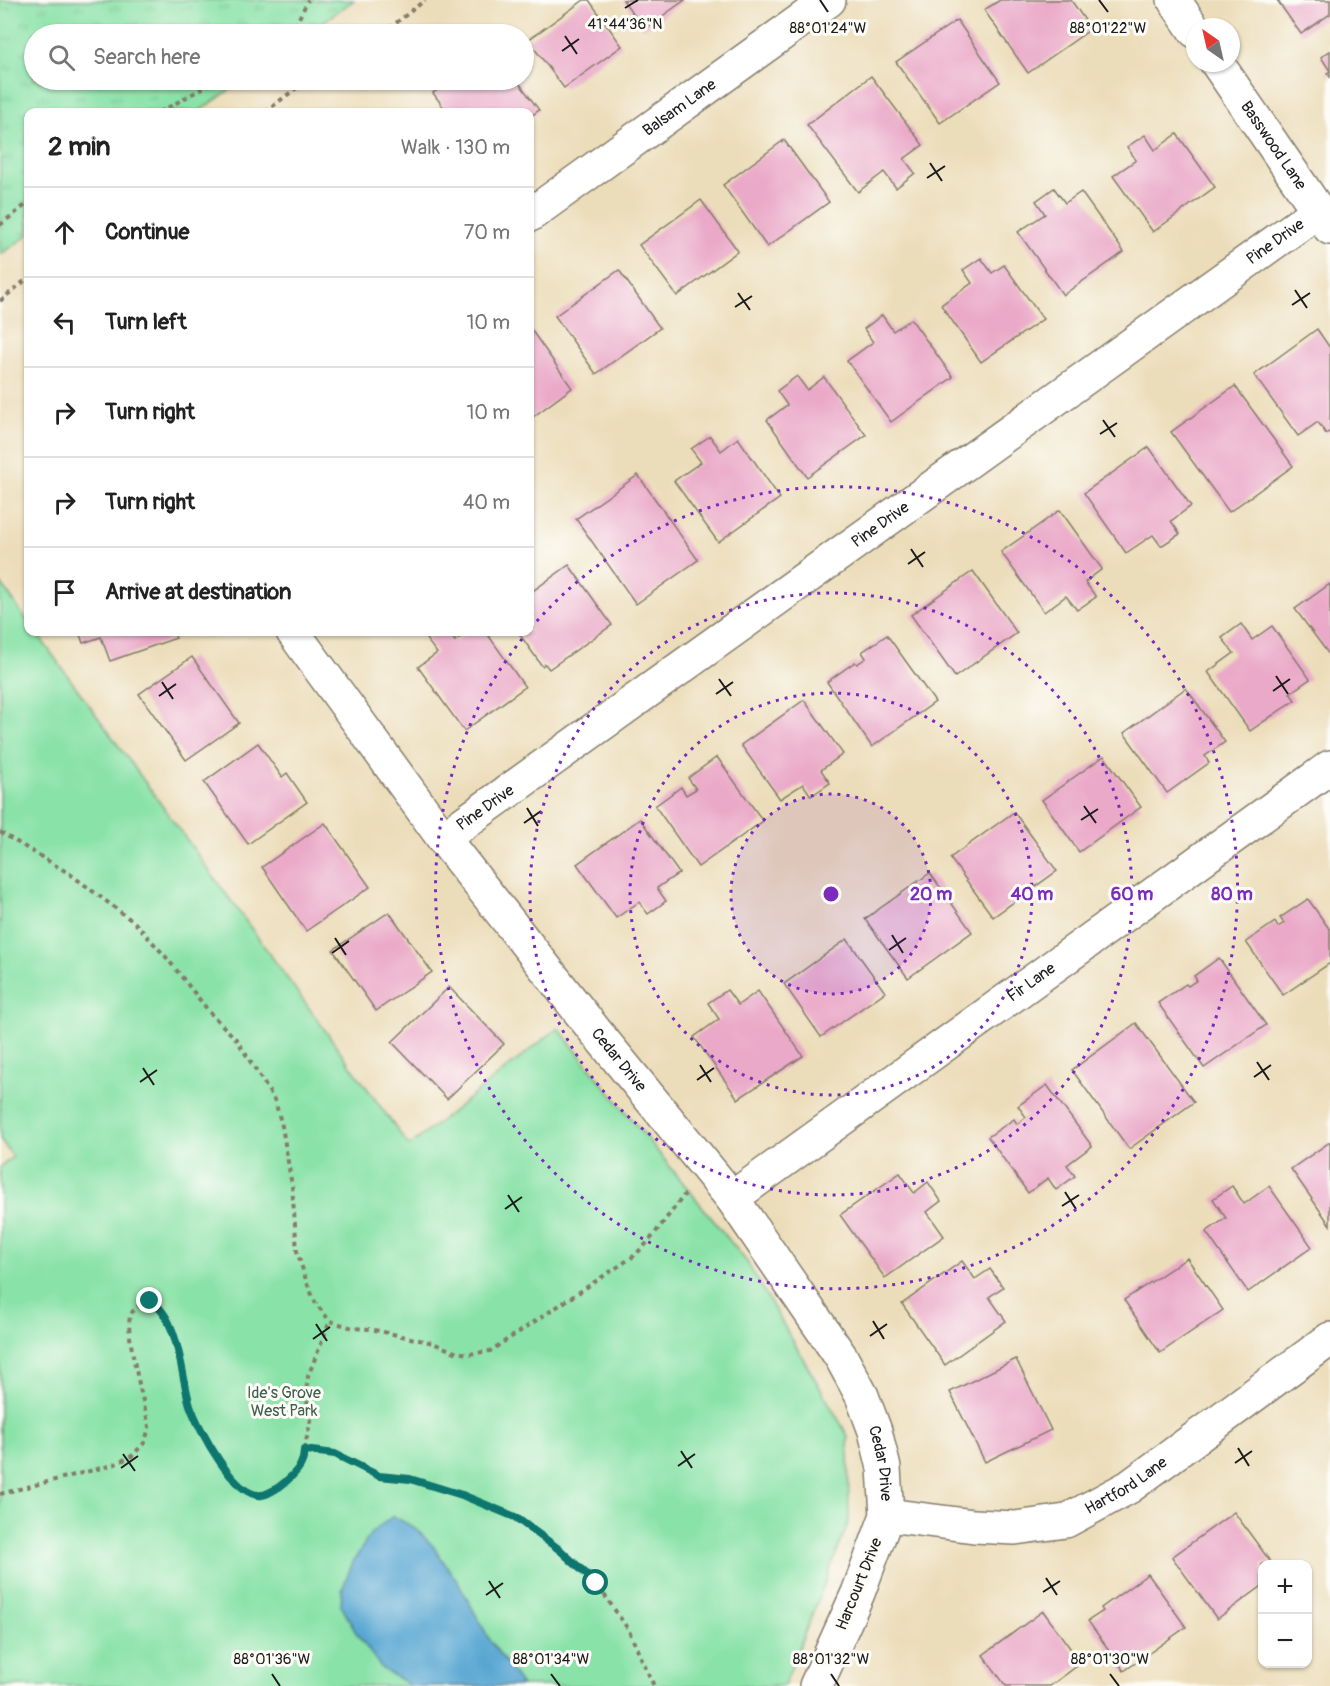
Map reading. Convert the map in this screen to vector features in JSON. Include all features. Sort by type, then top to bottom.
[{"type":"street","name":"Balsam Lane","points":[[534,212],[829,0]]},
{"type":"street","points":[[1174,0],[1186,18]]},
{"type":"street","name":"Basswood Lane","points":[[1223,72],[1324,219]]},
{"type":"street","name":"Pine Drive","points":[[443,838],[1324,219]]},
{"type":"street","name":"Cedar Drive","points":[[296,636],[443,838],[595,1031],[732,1198],[841,1358],[862,1396],[875,1431],[884,1468],[887,1515]]},
{"type":"street","name":"Fir Lane","points":[[732,1198],[1330,767]]},
{"type":"street","name":"Hartford Lane","points":[[887,1515],[975,1526],[1015,1528],[1066,1521],[1129,1487],[1330,1339]]},
{"type":"street","name":"Harcourt Drive","points":[[816,1686],[858,1593],[887,1515]]},
{"type":"path","points":[[296,24],[308,0]]},
{"type":"path","points":[[395,24],[425,0]]},
{"type":"path","points":[[167,108],[199,90]]},
{"type":"path","points":[[270,108],[294,90]]},
{"type":"path","points":[[0,225],[24,206]]},
{"type":"path","points":[[0,301],[24,281]]},
{"type":"path","points":[[0,832],[70,874],[135,923],[166,957],[211,1014],[237,1040],[275,1101],[282,1126],[292,1186],[297,1251],[316,1304],[330,1320],[353,1329],[370,1329],[433,1343],[462,1353],[490,1351],[634,1256],[649,1241],[683,1195],[711,1173]]},
{"type":"path","points":[[0,1494],[113,1465],[132,1456],[145,1442],[149,1427],[130,1338],[130,1317],[137,1306],[150,1301],[159,1306],[167,1318],[177,1346],[191,1408],[206,1439],[228,1474],[247,1492],[262,1495],[280,1486],[302,1464],[311,1419],[306,1396],[308,1376],[330,1320]]},
{"type":"path","points":[[304,1450],[335,1454],[379,1476],[410,1479],[462,1495],[515,1517],[560,1550],[596,1583],[628,1629],[654,1686]]},
{"type":"green space","points":[[0,0],[354,0],[320,24],[24,24],[24,90],[230,90],[204,108],[24,108],[24,238],[0,255]]},
{"type":"green space","name":"Ide's Grove West Park","points":[[0,582],[24,616],[24,636],[39,636],[409,1146],[558,1028],[747,1262],[848,1436],[849,1521],[784,1686],[0,1686],[0,1167],[13,1157],[0,1139]]},
{"type":"water","points":[[393,1516],[415,1528],[433,1546],[459,1584],[491,1642],[522,1686],[411,1686],[382,1669],[355,1631],[341,1605],[342,1590],[353,1562],[371,1533]]},
{"type":"building","points":[[584,0],[589,0],[622,46],[564,88],[534,48],[534,36]]},
{"type":"building","points":[[623,0],[685,0],[644,29]]},
{"type":"building","points":[[1000,0],[1071,0],[1091,29],[1028,73],[984,10]]},
{"type":"building","points":[[1277,0],[1330,0],[1330,14],[1301,34]]},
{"type":"building","points":[[957,20],[1000,82],[940,123],[896,62]]},
{"type":"building","points":[[1330,51],[1330,71],[1321,57]]},
{"type":"building","points":[[871,76],[923,145],[904,159],[915,173],[896,188],[884,172],[858,192],[807,125]]},
{"type":"building","points":[[437,90],[524,90],[539,110],[534,114],[534,108],[444,108],[433,93]]},
{"type":"building","points":[[1177,134],[1215,187],[1153,232],[1113,176],[1136,160],[1127,147],[1145,135],[1155,150]]},
{"type":"building","points":[[784,140],[829,202],[767,247],[723,185]]},
{"type":"building","points":[[1054,188],[1065,203],[1081,192],[1124,252],[1063,295],[1018,232],[1045,214],[1036,201]]},
{"type":"building","points":[[701,200],[738,251],[677,296],[639,245]]},
{"type":"building","points":[[981,258],[992,273],[1004,265],[1043,319],[981,362],[941,305],[972,283],[963,270]]},
{"type":"building","points":[[619,270],[660,328],[596,374],[555,316]]},
{"type":"building","points":[[882,315],[893,331],[911,319],[953,377],[891,422],[847,361],[873,342],[864,329]]},
{"type":"building","points":[[1317,329],[1330,348],[1330,431],[1326,434],[1318,422],[1298,436],[1254,375]]},
{"type":"building","points":[[534,334],[572,388],[534,416]]},
{"type":"building","points":[[797,376],[807,390],[824,377],[866,435],[807,477],[767,420],[787,405],[777,391]]},
{"type":"building","points":[[1235,386],[1293,466],[1229,512],[1171,432]]},
{"type":"building","points":[[710,436],[721,451],[738,438],[780,498],[718,542],[674,481],[701,462],[691,449]]},
{"type":"building","points":[[1149,447],[1191,506],[1171,521],[1180,534],[1161,546],[1153,535],[1126,553],[1084,493]]},
{"type":"building","points":[[638,475],[698,560],[636,604],[576,519]]},
{"type":"building","points":[[1060,510],[1102,569],[1085,582],[1096,597],[1077,610],[1066,596],[1044,612],[1001,552]]},
{"type":"building","points":[[569,565],[612,625],[549,669],[545,664],[542,666],[521,636],[534,636],[534,590]]},
{"type":"building","points":[[973,571],[1017,633],[955,677],[911,615]]},
{"type":"building","points":[[1330,584],[1330,656],[1295,609]]},
{"type":"building","points":[[1241,624],[1252,640],[1272,626],[1310,679],[1290,693],[1295,700],[1250,731],[1208,672],[1234,653],[1222,638]]},
{"type":"building","points":[[887,635],[935,702],[872,747],[827,682],[855,662],[857,664],[866,658],[862,652]]},
{"type":"building","points":[[80,636],[175,636],[176,638],[110,661],[101,637],[83,643]]},
{"type":"building","points":[[431,636],[451,636],[455,641],[462,636],[489,636],[525,687],[464,731],[418,667],[437,653],[426,639]]},
{"type":"building","points":[[192,657],[239,723],[186,760],[139,694]]},
{"type":"building","points":[[1186,688],[1225,742],[1205,756],[1209,763],[1167,793],[1124,733]]},
{"type":"building","points":[[804,700],[843,754],[821,770],[830,783],[811,796],[803,784],[780,799],[741,745]]},
{"type":"building","points":[[258,743],[282,777],[287,773],[307,802],[248,844],[204,782]]},
{"type":"building","points":[[1104,756],[1141,807],[1079,852],[1042,800]]},
{"type":"building","points":[[717,757],[763,821],[698,867],[655,806],[681,787],[686,795],[696,789],[688,778]]},
{"type":"building","points":[[1014,812],[1057,871],[993,917],[950,858]]},
{"type":"building","points":[[640,819],[679,873],[657,888],[666,901],[648,914],[639,902],[616,918],[577,864]]},
{"type":"building","points":[[325,823],[370,887],[306,931],[262,867]]},
{"type":"building","points":[[930,873],[972,932],[908,978],[865,919]]},
{"type":"building","points":[[1308,899],[1330,930],[1330,963],[1283,995],[1246,942],[1275,922],[1278,927],[1284,923],[1280,918]]},
{"type":"building","points":[[389,912],[432,972],[376,1011],[333,950]]},
{"type":"building","points":[[847,939],[885,992],[821,1037],[784,984]]},
{"type":"building","points":[[1219,958],[1266,1025],[1204,1068],[1158,1003],[1186,984],[1188,986],[1197,980],[1194,976]]},
{"type":"building","points":[[449,987],[504,1044],[447,1099],[392,1042]]},
{"type":"building","points":[[727,990],[738,1005],[758,991],[803,1056],[738,1099],[694,1037],[719,1019],[708,1003]]},
{"type":"building","points":[[1136,1023],[1194,1102],[1129,1149],[1072,1070]]},
{"type":"building","points":[[1047,1085],[1092,1146],[1067,1165],[1075,1176],[1056,1190],[1048,1178],[1028,1193],[988,1137],[1014,1119],[1017,1124],[1026,1117],[1018,1106]]},
{"type":"building","points":[[1330,1142],[1330,1225],[1291,1169]]},
{"type":"building","points":[[900,1173],[914,1193],[928,1182],[941,1201],[927,1212],[944,1236],[885,1278],[840,1215]]},
{"type":"building","points":[[1232,1186],[1244,1204],[1269,1186],[1312,1247],[1248,1292],[1206,1232],[1226,1218],[1213,1199]]},
{"type":"building","points":[[1187,1258],[1223,1310],[1160,1353],[1124,1300]]},
{"type":"building","points":[[962,1261],[975,1279],[990,1269],[1003,1287],[989,1297],[1006,1321],[945,1365],[902,1304]]},
{"type":"building","points":[[1016,1359],[1051,1430],[985,1462],[950,1392]]},
{"type":"building","points":[[1234,1512],[1269,1560],[1258,1560],[1258,1589],[1217,1619],[1172,1557]]},
{"type":"building","points":[[1148,1574],[1186,1627],[1124,1671],[1088,1621],[1103,1611],[1101,1608]]},
{"type":"building","points":[[1043,1611],[1081,1663],[1050,1686],[1006,1686],[983,1655]]},
{"type":"route","points":[[150,1301],[159,1306],[167,1318],[177,1346],[191,1408],[206,1439],[228,1474],[247,1492],[262,1495],[280,1486],[302,1464],[304,1450],[335,1454],[379,1476],[410,1479],[462,1495],[515,1517],[560,1550],[596,1583]]}]
